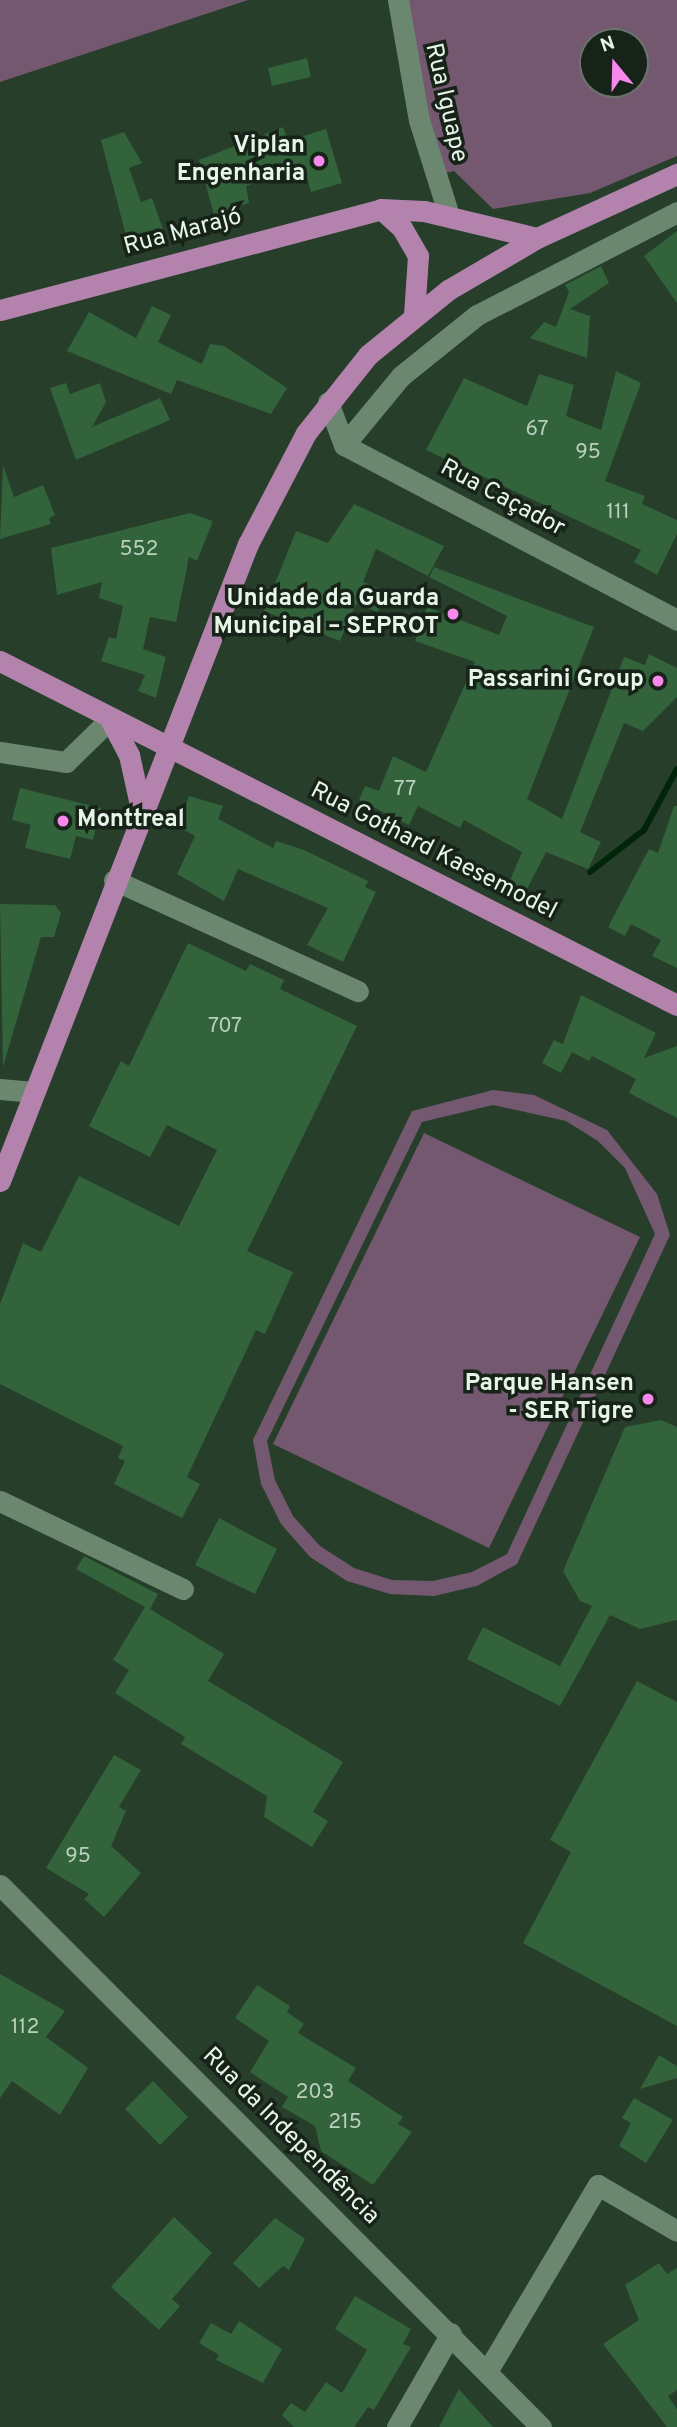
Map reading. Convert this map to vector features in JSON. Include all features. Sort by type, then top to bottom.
[{"type":"main road","points":[[0,1181],[166,747],[270,495],[328,402],[414,314],[537,238],[677,174]]},
{"type":"main road","name":"Rua Marajó","points":[[0,310],[381,209],[449,216],[537,238]]},
{"type":"main road","points":[[381,209],[402,228],[418,256],[414,314]]},
{"type":"main road","name":"Rua Gothard Kaesemodel","points":[[0,661],[677,1005]]},
{"type":"main road","points":[[110,719],[129,755],[142,811]]},
{"type":"street","name":"Rua Iguape","points":[[398,0],[419,120],[449,216]]},
{"type":"street","points":[[344,445],[401,376],[477,315],[677,212]]},
{"type":"street","points":[[328,402],[344,445]]},
{"type":"street","name":"Rua Caçador","points":[[344,445],[677,620]]},
{"type":"street","points":[[0,752],[66,762],[110,719]]},
{"type":"street","points":[[114,880],[358,991]]},
{"type":"street","points":[[0,1089],[34,1092]]},
{"type":"street","points":[[0,1502],[183,1589]]},
{"type":"street","name":"Rua da Independência","points":[[0,1885],[488,2370],[541,2427]]},
{"type":"street","points":[[488,2370],[598,2185],[677,2231]]},
{"type":"street","points":[[397,2427],[451,2333]]},
{"type":"shaded area","points":[[0,0],[248,0],[0,82]]},
{"type":"shaded area","points":[[397,0],[677,0],[677,156],[590,193],[493,209],[454,171],[436,175]]},
{"type":"shaded area","points":[[493,1090],[534,1095],[607,1130],[657,1194],[670,1235],[517,1564],[477,1586],[434,1596],[390,1594],[347,1581],[310,1557],[281,1524],[261,1484],[253,1440],[412,1111]],"holes":[[[493,1105],[566,1121],[598,1141],[625,1168],[655,1234],[507,1554],[472,1572],[433,1581],[392,1580],[354,1568],[320,1546],[293,1516],[275,1480],[267,1441],[422,1122]]]},
{"type":"shaded area","points":[[424,1133],[640,1237],[489,1548],[273,1444]]},
{"type":"building","points":[[307,58],[311,77],[272,86],[268,68]]},
{"type":"building","points":[[283,127],[288,141],[326,129],[342,183],[311,192],[304,167],[246,186],[249,203],[214,215],[199,160]]},
{"type":"building","points":[[124,132],[142,163],[129,168],[141,202],[152,198],[164,232],[128,243],[101,140]]},
{"type":"building","points":[[677,231],[677,303],[644,256]]},
{"type":"building","points":[[601,266],[609,283],[570,309],[590,316],[587,358],[530,338],[544,322],[556,327],[569,292],[565,285]]},
{"type":"building","points":[[152,306],[171,315],[158,342],[202,364],[210,344],[224,346],[287,388],[271,414],[177,380],[171,394],[67,351],[89,312],[136,338]]},
{"type":"building","points":[[616,371],[641,383],[605,481],[645,496],[642,504],[677,520],[677,534],[657,575],[634,562],[641,550],[426,450],[464,378],[527,406],[539,374],[574,385],[566,416],[601,430]]},
{"type":"building","points":[[66,383],[70,394],[100,383],[106,402],[92,427],[160,398],[170,420],[76,460],[50,388]]},
{"type":"building","points":[[3,465],[14,497],[43,485],[55,515],[49,518],[51,524],[0,539]]},
{"type":"building","points":[[354,504],[444,546],[428,576],[376,549],[363,582],[386,591],[378,612],[356,604],[340,641],[264,611],[296,531],[328,543]]},
{"type":"building","points":[[190,513],[213,521],[197,561],[189,557],[176,622],[150,617],[143,649],[166,657],[156,698],[138,691],[145,675],[101,661],[109,637],[116,639],[123,606],[99,598],[102,582],[57,595],[51,548]]},
{"type":"building","points":[[434,567],[594,627],[527,799],[562,819],[624,657],[645,665],[649,654],[677,668],[677,697],[643,731],[624,723],[580,832],[601,842],[588,869],[546,852],[521,901],[505,892],[522,852],[464,820],[460,828],[418,806],[409,825],[359,800],[365,786],[379,791],[393,756],[426,772],[475,662],[415,641],[427,607],[499,635],[507,616],[429,577]]},
{"type":"building","points":[[20,788],[101,808],[93,840],[76,836],[70,859],[25,848],[31,825],[12,820]]},
{"type":"building","points":[[189,796],[223,806],[218,819],[273,848],[276,841],[304,850],[368,881],[365,887],[376,892],[343,962],[307,945],[328,908],[238,869],[224,901],[177,874],[195,836],[177,826]]},
{"type":"building","points":[[674,806],[677,806],[677,968],[652,956],[661,940],[631,924],[625,936],[608,927],[649,849],[658,853]]},
{"type":"building","points":[[0,904],[55,905],[61,913],[54,937],[41,937],[3,1067]]},
{"type":"building","points":[[188,943],[246,971],[250,964],[284,980],[280,989],[357,1026],[247,1251],[293,1272],[265,1334],[256,1330],[187,1477],[200,1484],[182,1518],[114,1484],[125,1461],[118,1458],[123,1446],[0,1384],[0,1304],[23,1243],[41,1252],[79,1176],[179,1226],[217,1150],[167,1125],[150,1157],[89,1126],[121,1061],[129,1066]]},
{"type":"building","points":[[581,995],[656,1033],[644,1058],[677,1046],[677,1118],[629,1093],[636,1079],[592,1056],[589,1061],[572,1052],[561,1073],[542,1063],[554,1040],[563,1044]]},
{"type":"building","points":[[661,1420],[677,1427],[677,1620],[640,1629],[610,1615],[560,1706],[467,1659],[483,1627],[560,1666],[592,1606],[580,1601],[563,1571],[625,1427]]},
{"type":"building","points":[[219,1518],[277,1549],[255,1594],[195,1565]]},
{"type":"building","points":[[84,1556],[158,1594],[150,1609],[224,1654],[208,1681],[343,1762],[313,1812],[328,1821],[312,1847],[264,1817],[267,1796],[181,1744],[185,1737],[115,1693],[129,1670],[113,1660],[145,1607],[76,1569]]},
{"type":"building","points":[[637,1681],[677,1702],[677,2026],[523,1943],[571,1852],[550,1840]]},
{"type":"building","points":[[114,1755],[141,1770],[119,1807],[126,1811],[111,1846],[141,1873],[104,1917],[84,1899],[89,1894],[46,1868]]},
{"type":"building","points":[[0,1974],[65,2011],[46,2037],[88,2068],[60,2115],[12,2081],[0,2098]]},
{"type":"building","points":[[257,1985],[290,2006],[287,2012],[304,2024],[298,2033],[356,2068],[348,2081],[403,2117],[398,2124],[412,2132],[373,2185],[321,2151],[315,2126],[282,2107],[288,2097],[250,2072],[269,2041],[235,2018]]},
{"type":"building","points":[[659,2055],[677,2066],[677,2078],[640,2089]]},
{"type":"building","points":[[153,2081],[188,2117],[160,2145],[125,2109]]},
{"type":"building","points":[[634,2098],[673,2120],[646,2163],[619,2146],[631,2123],[622,2118]]},
{"type":"building","points":[[174,2217],[212,2253],[172,2299],[180,2306],[159,2330],[111,2287]]},
{"type":"building","points":[[275,2218],[305,2239],[289,2270],[283,2266],[259,2288],[233,2263]]},
{"type":"building","points":[[659,2263],[667,2274],[677,2268],[677,2390],[668,2396],[677,2409],[677,2427],[667,2427],[603,2344],[639,2320],[625,2285]]},
{"type":"building","points":[[355,2296],[411,2329],[403,2344],[411,2347],[374,2410],[368,2407],[354,2427],[294,2427],[282,2415],[291,2403],[305,2412],[326,2382],[342,2393],[367,2350],[335,2329]]},
{"type":"building","points":[[239,2321],[282,2349],[263,2383],[216,2360],[219,2355],[199,2343],[211,2323],[231,2334]]},
{"type":"building","points":[[459,2389],[474,2406],[493,2427],[439,2427]]},
{"type":"waterway","points":[[590,872],[644,830],[677,769]]},
{"type":"place","name":"Viplan Engenharia","points":[[319,161]]},
{"type":"place","name":"Unidade da Guarda Municipal – SEPROT","points":[[453,614]]},
{"type":"place","name":"Passarini Group","points":[[658,681]]},
{"type":"place","name":"Monttreal","points":[[63,821]]},
{"type":"place","name":"Parque Hansen - SER Tigre","points":[[648,1399]]}]
